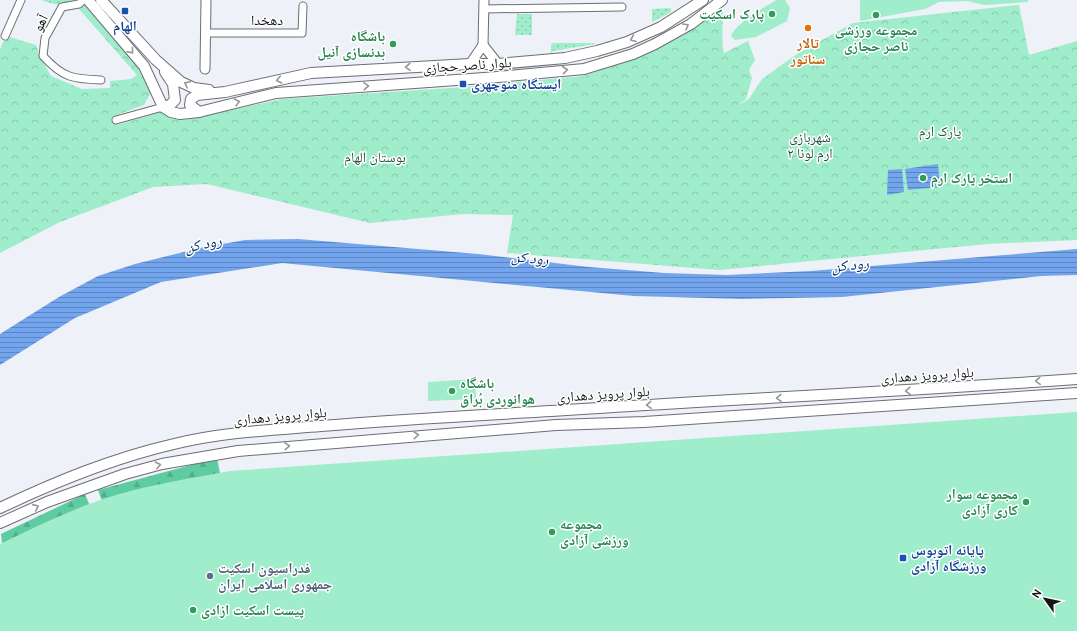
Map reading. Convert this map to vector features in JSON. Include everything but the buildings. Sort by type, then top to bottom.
[{"type":"main road","points":[[88,0],[144,66],[163,107],[170,105],[174,100],[175,94],[170,78],[156,60],[101,0]]},
{"type":"main road","name":"بلوار ناصر حجازی","points":[[199,112],[190,105],[191,99],[197,96],[225,92],[312,73],[470,64],[498,64],[565,58],[612,47],[661,27],[703,0]]},
{"type":"main road","name":"بلوار ناصر حجازی","points":[[163,107],[171,112],[180,114],[199,112],[276,93],[498,77],[584,68],[633,54],[655,44],[690,24],[722,0]]},
{"type":"main road","points":[[156,60],[181,82],[194,88],[225,92]]},
{"type":"main road","name":"بلوار پرویز دهداری","points":[[0,508],[47,485],[86,470],[162,447],[216,436],[350,424],[665,404],[909,391],[1077,379]]},
{"type":"main road","name":"بلوار پرویز دهداری","points":[[0,523],[47,502],[125,474],[162,464],[238,451],[548,425],[644,422],[1077,393]]},
{"type":"street","points":[[5,36],[21,0]]},
{"type":"street","name":"آهو","points":[[83,0],[79,4],[62,7],[45,38],[43,56],[55,70],[76,79],[101,80]]},
{"type":"street","points":[[205,69],[206,0]]},
{"type":"street","points":[[470,64],[483,45],[484,5],[622,7]]},
{"type":"street","name":"دهخدا","points":[[205,33],[302,33],[303,6]]},
{"type":"street","points":[[483,45],[498,64]]},
{"type":"street","points":[[116,120],[163,107]]},
{"type":"green space","points":[[42,0],[79,0],[75,3],[61,5]]},
{"type":"green space","name":"پارک اسکیت","points":[[776,0],[785,0],[790,8],[787,21],[756,37],[735,40],[731,36],[738,26],[744,21]]},
{"type":"green space","name":"مجموعه ورزشی ناصر حجازی","points":[[860,0],[1028,0],[1028,2],[984,5],[967,1],[939,2],[925,9],[860,21]]},
{"type":"green space","points":[[84,5],[144,70],[151,88],[150,94],[144,105],[114,116],[117,125],[165,111],[174,118],[184,120],[282,99],[465,87],[583,76],[630,60],[674,40],[723,8],[722,37],[724,53],[748,41],[755,60],[749,70],[752,78],[746,99],[738,105],[749,99],[762,79],[797,54],[853,23],[1019,5],[1029,55],[1077,41],[1077,240],[987,244],[719,270],[507,253],[513,215],[463,214],[370,223],[207,184],[153,187],[60,222],[0,253],[0,49],[6,36],[36,45],[40,57],[51,76],[82,89],[110,88],[110,81],[131,79],[137,75],[79,9]]},
{"type":"green space","points":[[671,8],[671,12],[652,22],[652,9]]},
{"type":"green space","points":[[517,14],[532,14],[532,35],[515,35]]},
{"type":"green space","points":[[553,43],[595,44],[553,51],[551,55],[551,45]]},
{"type":"green space","name":"باشگاه هوانوردی بُراق","points":[[475,379],[476,399],[428,401],[428,382]]},
{"type":"green space","name":"مجموعه ورزشی آزادی","points":[[1077,412],[1077,631],[0,631],[0,544],[86,505],[130,491],[173,482],[230,471]]},
{"type":"green space","points":[[217,458],[224,494],[126,566],[98,490]]},
{"type":"green space","points":[[85,494],[97,523],[2,543],[1,534]]},
{"type":"water","name":"استخر پارک ارم","points":[[938,164],[940,187],[908,190],[905,169]]},
{"type":"water","points":[[902,169],[904,192],[887,195],[888,170]]},
{"type":"water","points":[[298,239],[478,254],[589,267],[664,273],[727,275],[811,271],[1077,249],[1077,275],[1041,276],[842,297],[743,299],[634,296],[282,263],[161,282],[75,318],[0,365],[0,334],[59,297],[98,276],[135,264],[200,248],[245,240]]},
{"type":"place","name":"الهام","points":[[125,11]]},
{"type":"place","name":"پارک اسکیت","points":[[772,14]]},
{"type":"place","name":"مجموعه ورزشی ناصر حجازی","points":[[876,15]]},
{"type":"place","name":"تالار سناتور","points":[[808,28]]},
{"type":"place","name":"باشگاه بدنسازی آنیل","points":[[393,44]]},
{"type":"place","name":"ایستگاه منوچهری","points":[[463,84]]},
{"type":"place","name":"استخر پارک ارم","points":[[923,178]]},
{"type":"place","name":"باشگاه هوانوردی بُراق","points":[[452,391]]},
{"type":"place","name":"مجموعه سوار کاری آزادی","points":[[1026,502]]},
{"type":"place","name":"مجموعه ورزشی آزادی","points":[[552,532]]},
{"type":"place","name":"پایانه اتوبوس ورزشگاه آزادی","points":[[903,558]]},
{"type":"place","name":"فدراسیون اسکیت جمهوری اسلامی ایران","points":[[210,576]]},
{"type":"place","name":"پیست اسکیت ازادی","points":[[193,610]]},
{"type":"park label","name":"پارک ارم","points":[[940,131]]},
{"type":"park label","name":"شهربازی ارم لونا ۲","points":[[810,146]]},
{"type":"park label","name":"بوستان الهام","points":[[375,157]]},
{"type":"water label","name":"رود کن","points":[[203,244]]},
{"type":"water label","name":"رود کن","points":[[530,258]]},
{"type":"water label","name":"رود کن","points":[[850,265]]}]
